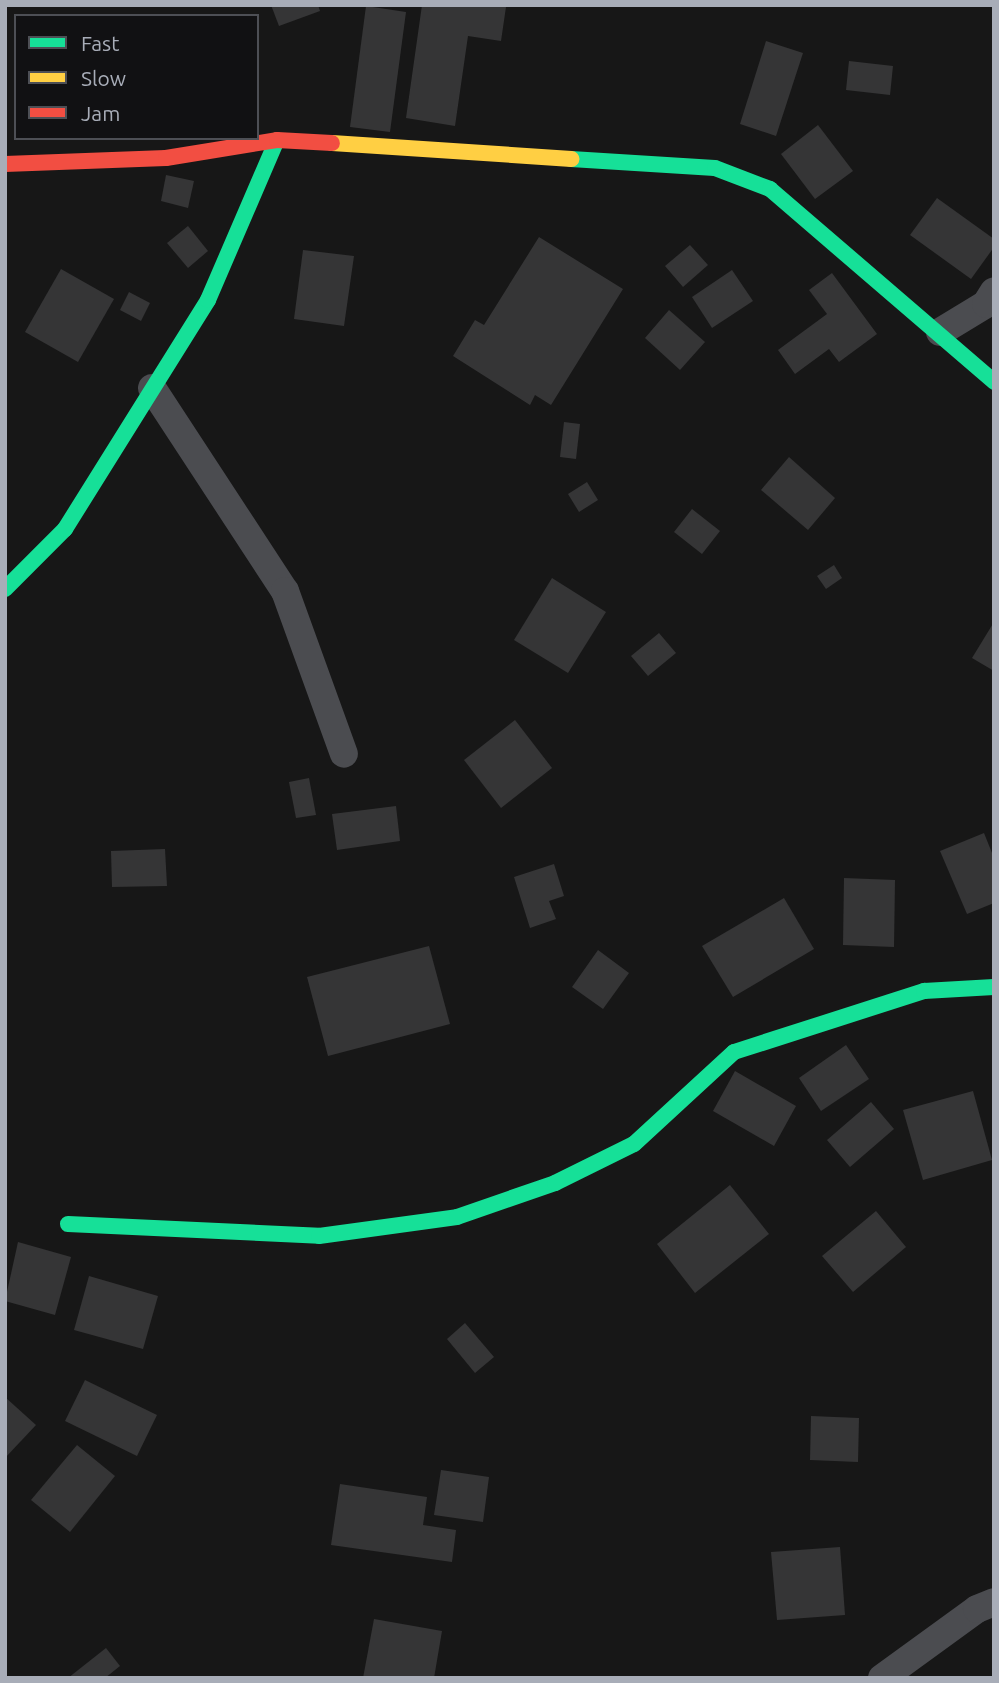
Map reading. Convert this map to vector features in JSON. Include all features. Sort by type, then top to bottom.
[{"type":"street","points":[[5,589],[65,529],[208,300],[277,140]]},
{"type":"street","points":[[5,164],[166,159],[277,140],[715,168],[770,189],[840,253],[940,332],[994,382]]},
{"type":"street","points":[[940,332],[986,304],[994,291]]},
{"type":"street","points":[[152,388],[285,591],[344,754]]},
{"type":"street","points":[[68,1224],[319,1236],[457,1217],[555,1183],[634,1144],[734,1052],[924,991],[994,987]]},
{"type":"street","points":[[882,1678],[977,1609],[994,1602]]},
{"type":"building","points":[[271,5],[318,5],[320,11],[279,26]]},
{"type":"building","points":[[422,5],[506,7],[501,41],[468,36],[455,126],[406,118]]},
{"type":"building","points":[[366,6],[406,12],[390,132],[350,127]]},
{"type":"building","points":[[766,41],[803,53],[776,136],[740,124]]},
{"type":"building","points":[[849,61],[893,66],[890,95],[846,90]]},
{"type":"building","points":[[818,125],[853,171],[815,199],[781,154]]},
{"type":"building","points":[[166,175],[194,181],[188,208],[161,201]]},
{"type":"building","points":[[937,198],[994,239],[994,247],[971,279],[910,235]]},
{"type":"building","points":[[188,226],[208,251],[188,268],[167,243]]},
{"type":"building","points":[[539,237],[623,289],[551,405],[535,395],[530,405],[453,356],[475,320],[484,325]]},
{"type":"building","points":[[690,245],[708,265],[683,287],[665,266]]},
{"type":"building","points":[[303,250],[354,256],[344,326],[294,319]]},
{"type":"building","points":[[61,269],[114,299],[78,362],[25,332]]},
{"type":"building","points":[[732,270],[753,301],[712,328],[692,297]]},
{"type":"building","points":[[832,273],[877,334],[839,362],[829,349],[795,374],[778,350],[827,314],[809,290]]},
{"type":"building","points":[[129,292],[150,303],[141,321],[120,310]]},
{"type":"building","points":[[669,310],[705,342],[680,370],[645,338]]},
{"type":"building","points":[[564,422],[580,424],[576,459],[560,457]]},
{"type":"building","points":[[789,457],[835,498],[808,530],[761,490]]},
{"type":"building","points":[[587,482],[598,500],[579,512],[568,494]]},
{"type":"building","points":[[692,509],[720,531],[702,554],[674,532]]},
{"type":"building","points":[[834,565],[842,578],[826,589],[817,576]]},
{"type":"building","points":[[552,578],[606,612],[568,673],[514,640]]},
{"type":"building","points":[[994,622],[994,671],[972,658]]},
{"type":"building","points":[[659,633],[676,653],[648,676],[631,656]]},
{"type":"building","points":[[515,720],[552,768],[501,808],[464,760]]},
{"type":"building","points":[[309,778],[316,815],[296,818],[289,782]]},
{"type":"building","points":[[396,806],[400,841],[337,850],[332,814]]},
{"type":"building","points":[[984,833],[994,858],[994,903],[967,914],[940,851]]},
{"type":"building","points":[[165,849],[167,886],[112,887],[111,851]]},
{"type":"building","points":[[554,864],[564,896],[549,901],[556,919],[530,928],[514,877]]},
{"type":"building","points":[[844,878],[895,880],[894,947],[843,945]]},
{"type":"building","points":[[784,898],[814,949],[733,997],[702,946]]},
{"type":"building","points":[[429,946],[450,1024],[328,1056],[307,977]]},
{"type":"building","points":[[598,950],[629,973],[603,1009],[572,987]]},
{"type":"building","points":[[846,1045],[869,1079],[821,1111],[799,1078]]},
{"type":"building","points":[[735,1071],[796,1106],[774,1146],[713,1111]]},
{"type":"building","points":[[973,1091],[992,1160],[923,1180],[903,1110]]},
{"type":"building","points":[[871,1102],[894,1129],[850,1167],[827,1140]]},
{"type":"building","points":[[730,1185],[769,1234],[695,1293],[657,1244]]},
{"type":"building","points":[[876,1211],[906,1247],[853,1292],[822,1256]]},
{"type":"building","points":[[18,1242],[71,1257],[55,1315],[5,1301]]},
{"type":"building","points":[[89,1276],[158,1296],[143,1349],[74,1330]]},
{"type":"building","points":[[465,1323],[494,1357],[475,1373],[447,1339]]},
{"type":"building","points":[[85,1380],[157,1415],[137,1456],[65,1421]]},
{"type":"building","points":[[5,1397],[36,1425],[5,1458]]},
{"type":"building","points":[[811,1416],[859,1418],[858,1462],[810,1460]]},
{"type":"building","points":[[77,1445],[115,1476],[70,1532],[31,1500]]},
{"type":"building","points":[[441,1470],[489,1477],[483,1522],[434,1515]]},
{"type":"building","points":[[340,1484],[427,1497],[423,1525],[456,1530],[452,1562],[331,1545]]},
{"type":"building","points":[[840,1547],[845,1615],[777,1620],[771,1552]]},
{"type":"building","points":[[374,1619],[442,1631],[434,1678],[363,1678]]},
{"type":"building","points":[[106,1648],[120,1666],[105,1678],[68,1678]]},
{"type":"traffic: fast","points":[[5,589],[65,529],[208,300],[277,140]]},
{"type":"traffic: fast","points":[[571,159],[715,168],[770,189],[994,382]]},
{"type":"traffic: fast","points":[[68,1224],[319,1236],[457,1217],[555,1183],[634,1144],[734,1052],[924,991],[994,987]]},
{"type":"traffic: slow","points":[[332,143],[571,159]]},
{"type":"traffic: jam","points":[[5,164],[166,158],[277,140],[332,143]]}]
